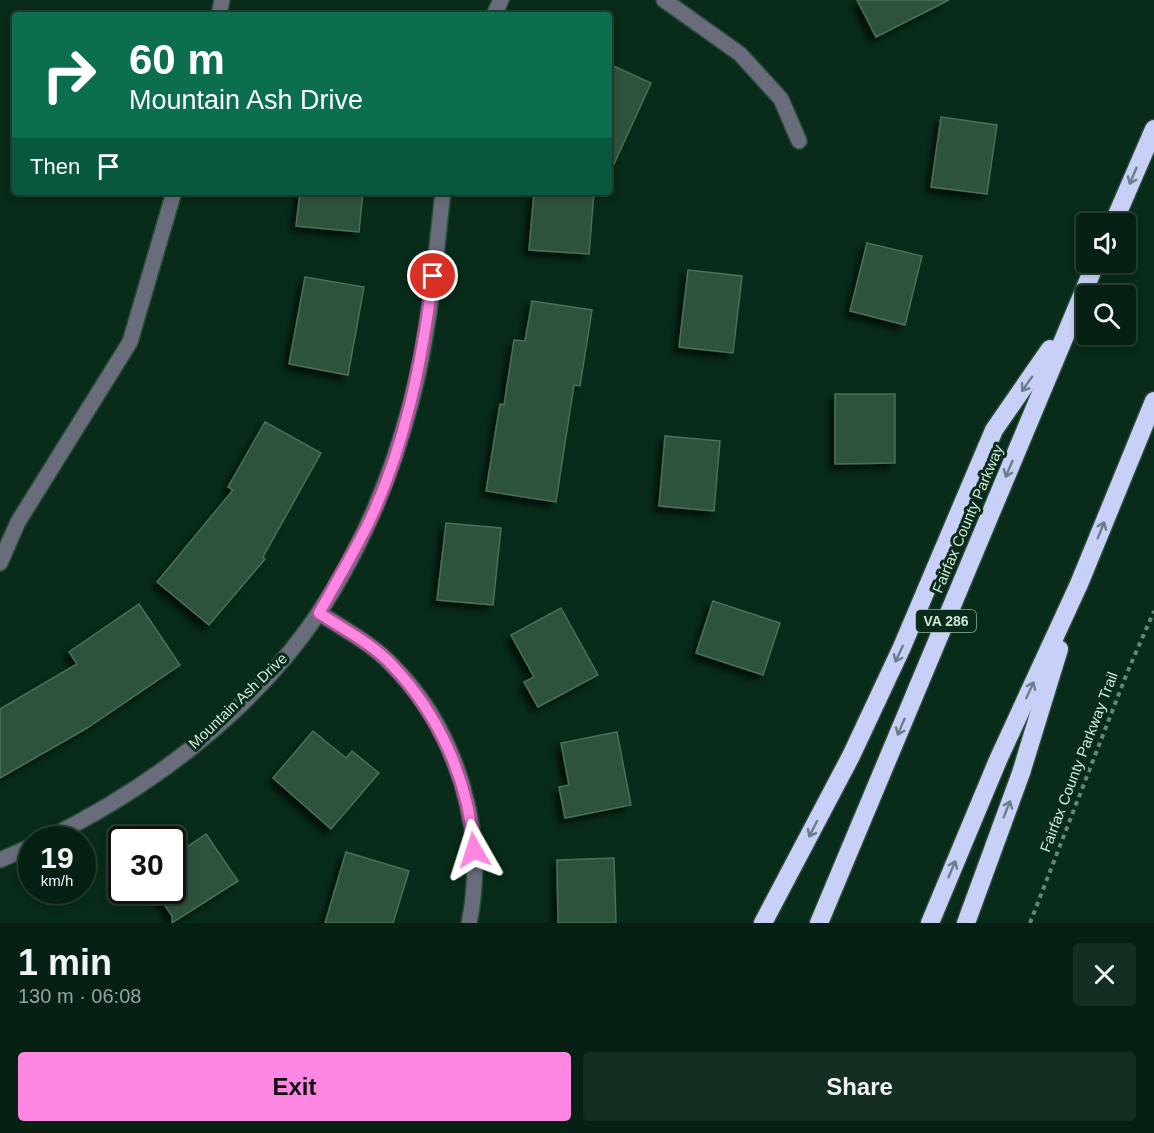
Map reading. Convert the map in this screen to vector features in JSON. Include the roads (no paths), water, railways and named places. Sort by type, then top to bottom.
[{"type":"highway","points":[[1118,213],[1154,129]]},
{"type":"highway","name":"Fairfax County Parkway","points":[[819,923],[1091,273]]},
{"type":"highway","points":[[763,923],[861,736],[994,430],[1072,318]]},
{"type":"highway","points":[[930,923],[998,760],[1079,584],[1154,401]]},
{"type":"highway","points":[[966,923],[1021,773],[1079,584]]},
{"type":"street","points":[[664,0],[740,54],[781,99],[799,141]]},
{"type":"street","points":[[0,563],[18,522],[130,342],[173,195]]},
{"type":"street","name":"Mountain Ash Drive","points":[[73,826],[92,817],[175,762],[219,724],[272,672],[319,613],[367,527],[396,455],[413,397],[425,338],[443,195]]},
{"type":"street","points":[[319,613],[368,645],[390,663],[421,699],[447,744],[462,783],[472,830],[475,871],[470,923]]},
{"type":"street","points":[[0,861],[18,853]]}]
